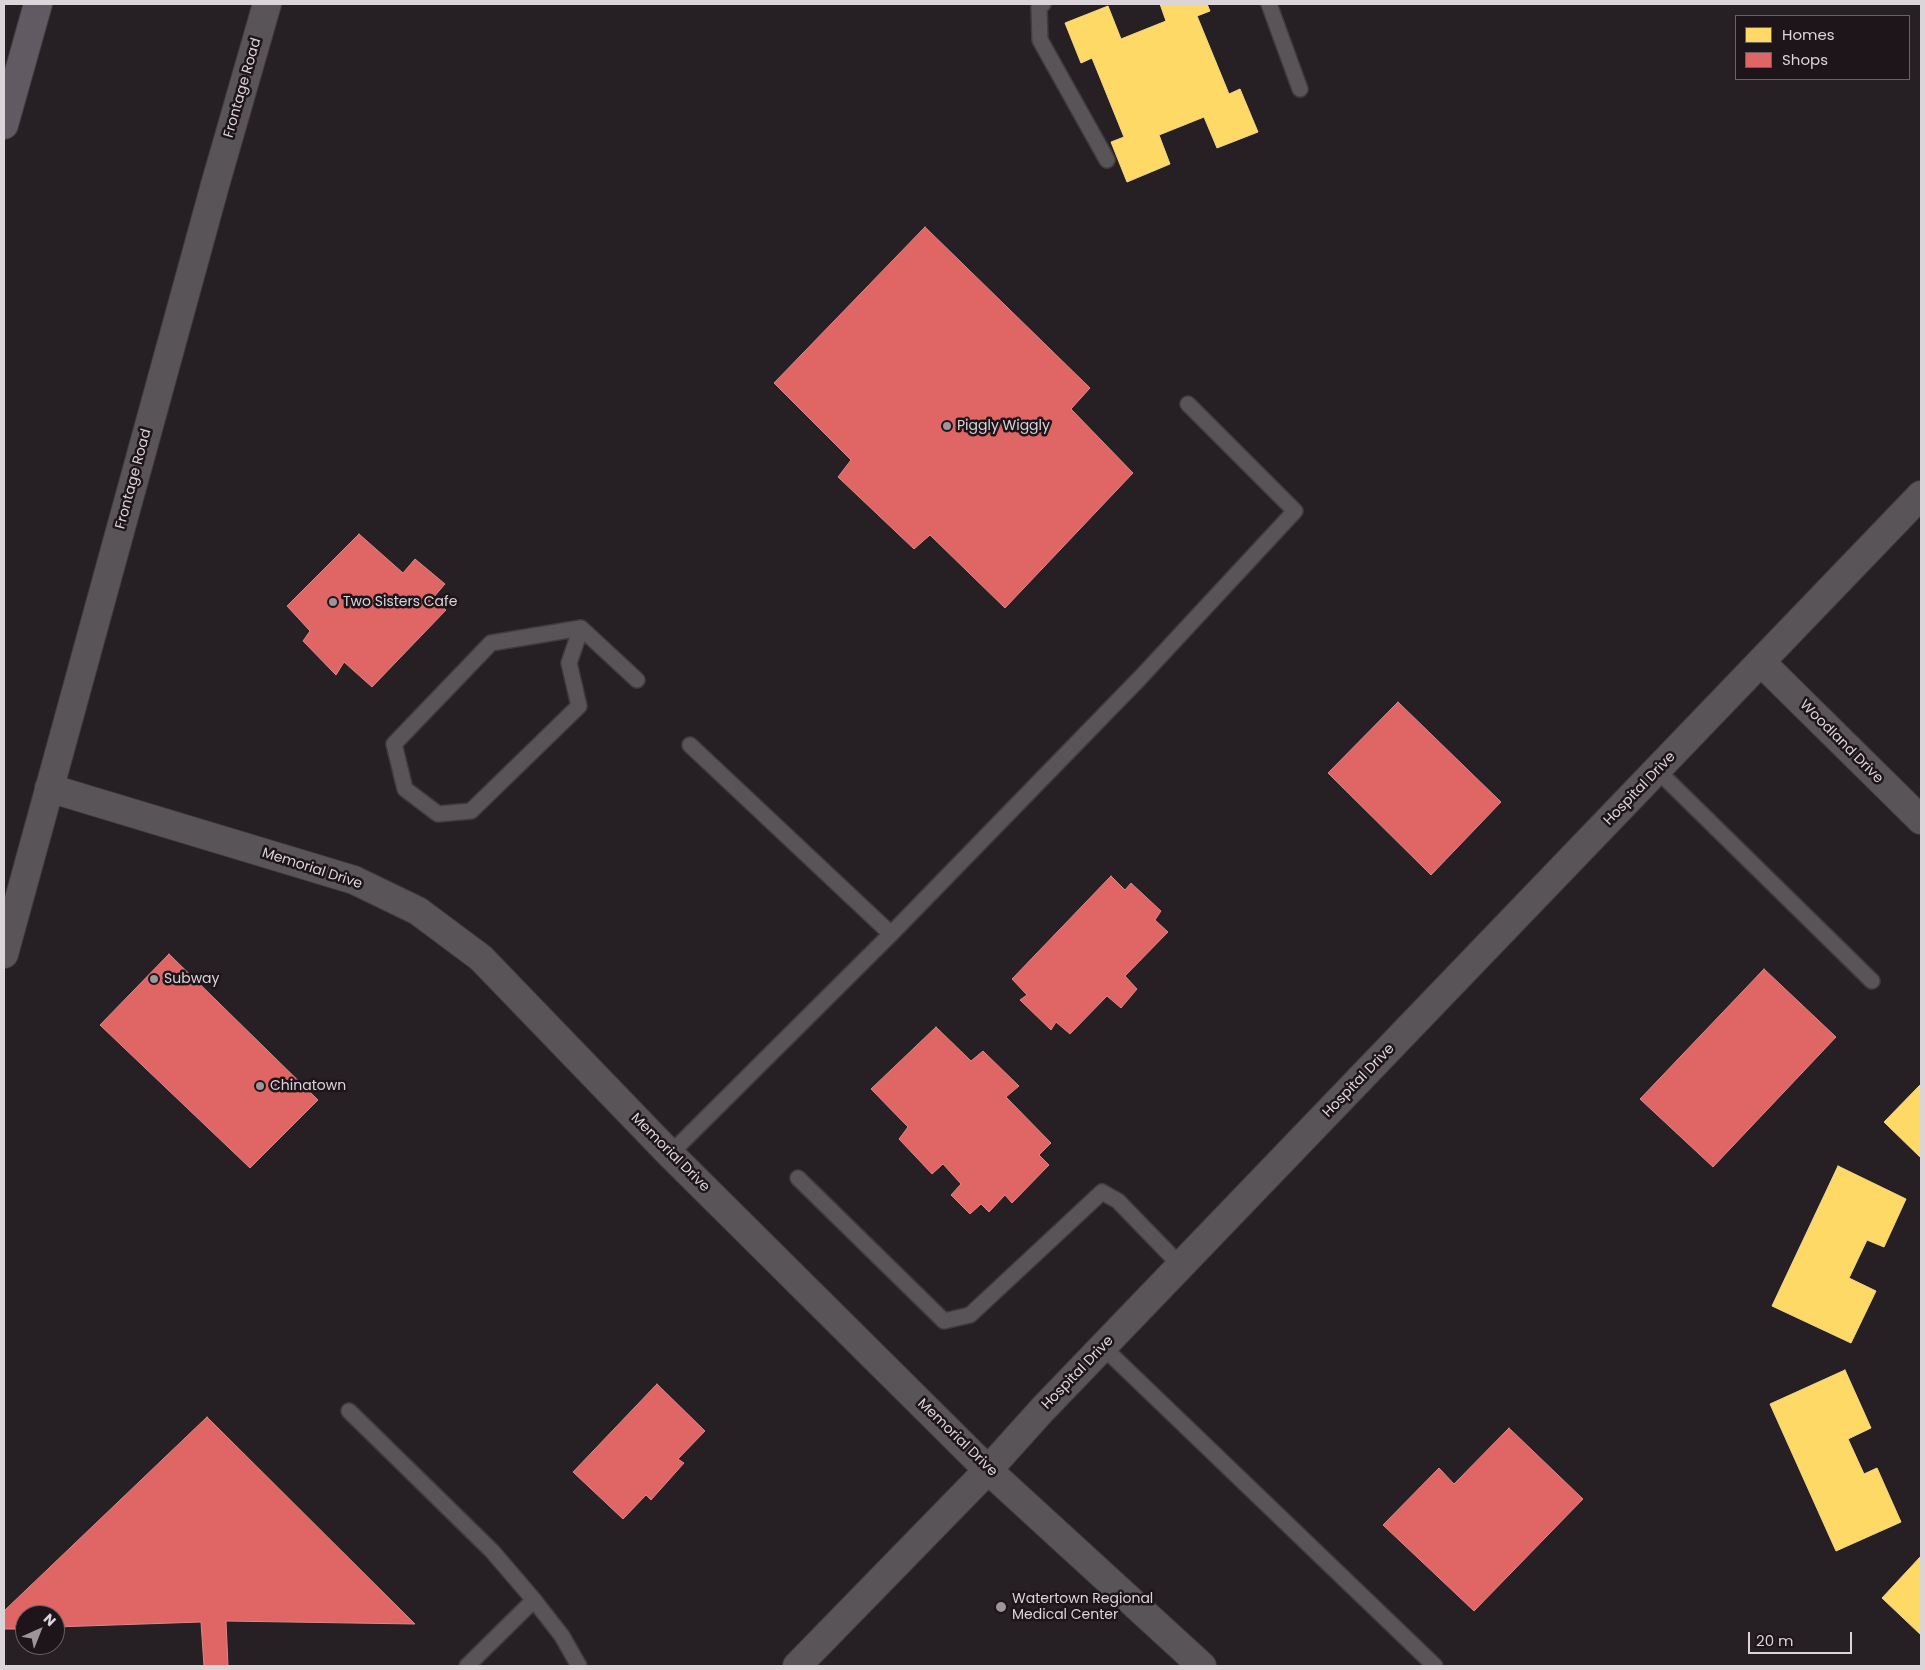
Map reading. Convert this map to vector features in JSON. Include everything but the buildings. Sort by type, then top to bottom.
[{"type":"highway","points":[[4,125],[38,4]]},
{"type":"street","name":"Frontage Road","points":[[4,954],[267,4]]},
{"type":"street","name":"Hospital Drive","points":[[797,1666],[988,1470],[1103,1347],[1921,496]]},
{"type":"street","name":"Woodland Drive","points":[[1762,663],[1921,820]]},
{"type":"street","name":"Memorial Drive","points":[[49,788],[354,880],[418,911],[480,958],[670,1154],[988,1470],[1202,1666]]},
{"type":"lane","points":[[1043,4],[1040,7],[1040,40],[1107,160]]},
{"type":"lane","points":[[1269,4],[1300,89]]},
{"type":"lane","points":[[670,1154],[890,934],[1140,678],[1295,511],[1188,404]]},
{"type":"lane","points":[[581,628],[569,663],[579,706],[471,811],[438,814],[405,789],[394,744],[491,643],[581,628]]},
{"type":"lane","points":[[581,628],[636,680]]},
{"type":"lane","points":[[690,745],[890,934]]},
{"type":"lane","points":[[1658,771],[1872,981]]},
{"type":"lane","points":[[798,1178],[944,1321],[970,1315],[1102,1192],[1118,1201],[1181,1266]]},
{"type":"lane","points":[[1103,1347],[1435,1666]]},
{"type":"lane","points":[[349,1412],[492,1551],[562,1636],[579,1666]]},
{"type":"lane","points":[[466,1666],[534,1600]]},
{"type":"place","name":"Piggly Wiggly","points":[[947,426]]},
{"type":"place","name":"Two Sisters Cafe","points":[[333,602]]},
{"type":"place","name":"Subway","points":[[154,979]]},
{"type":"place","name":"Chinatown","points":[[260,1086]]},
{"type":"place","name":"Watertown Regional Medical Center","points":[[1001,1607]]}]
